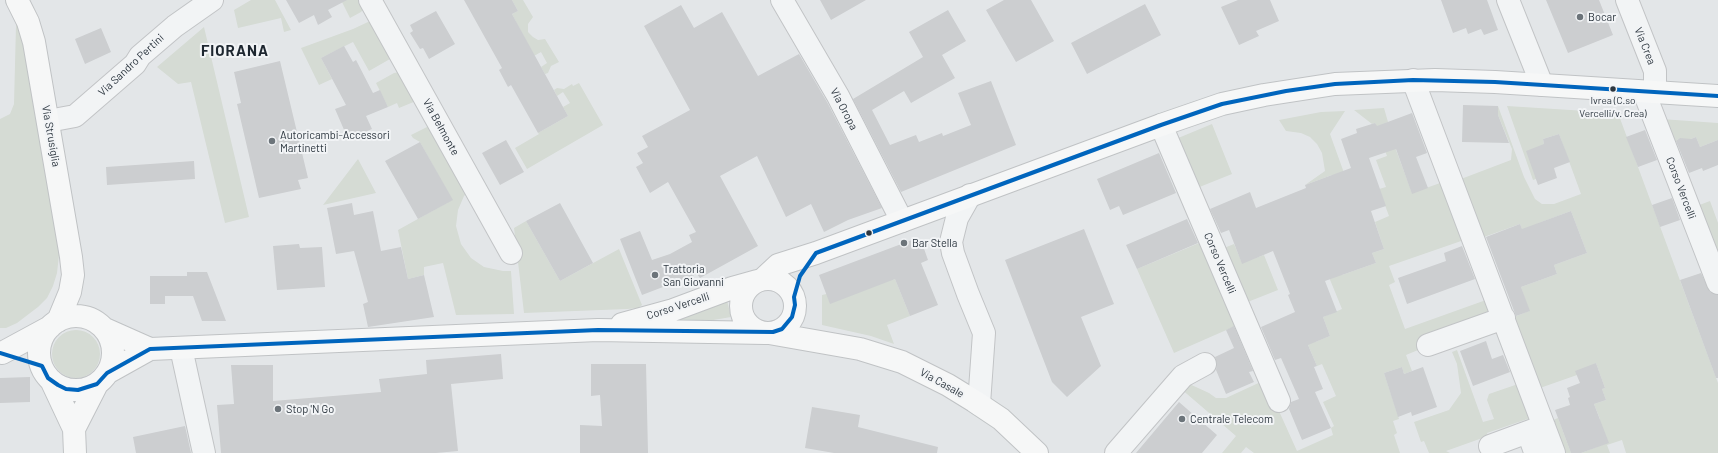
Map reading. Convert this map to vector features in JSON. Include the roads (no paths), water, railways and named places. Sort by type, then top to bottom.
[{"type":"main road","name":"Via Strusiglia","points":[[17,0],[28,22],[34,42],[73,275],[70,292],[54,324]]},
{"type":"main road","name":"Corso Vercelli","points":[[598,330],[673,310],[732,288],[761,280],[778,265],[816,253],[1161,125],[1222,104],[1279,92],[1335,84],[1413,80],[1495,82],[1718,96]]},
{"type":"main road","points":[[794,304],[790,290],[782,283],[773,279],[761,280],[750,286],[745,292],[741,310],[744,319],[751,327],[767,332],[779,330],[786,326],[791,320],[800,276],[816,253]]},
{"type":"main road","name":"Via Strusiglia","points":[[73,275],[101,325]]},
{"type":"main road","name":"Via Casale","points":[[794,304],[832,343]]},
{"type":"main road","points":[[1,353],[54,324],[74,316],[86,317],[101,325],[109,336],[113,348],[111,366],[74,429]]},
{"type":"main road","points":[[54,324],[43,336],[40,343],[39,356],[74,429],[75,453]]},
{"type":"main road","name":"Corso Vercelli","points":[[101,325],[150,349],[598,330],[767,332]]},
{"type":"main road","name":"Via Casale","points":[[767,332],[860,348],[902,362],[948,385],[979,404],[1000,419],[1037,453]]},
{"type":"main road","name":"Corso Vercelli","points":[[102,379],[150,349]]},
{"type":"main road","points":[[1,353],[46,373],[61,386],[74,390],[85,389],[102,379]]},
{"type":"street","name":"Via Sandro Pertini","points":[[48,121],[75,116],[135,64],[140,56],[175,26],[212,0]]},
{"type":"street","name":"Via Belmonte","points":[[370,0],[512,253]]},
{"type":"street","name":"Via Oropa","points":[[782,0],[838,96],[902,221]]},
{"type":"street","points":[[1508,0],[1542,85]]},
{"type":"street","name":"Via Crea","points":[[1627,0],[1655,71],[1650,92]]},
{"type":"street","points":[[1413,80],[1504,318],[1540,440],[1490,446]]},
{"type":"street","name":"Corso Vercelli","points":[[1650,92],[1718,283]]},
{"type":"street","name":"Corso Vercelli","points":[[1161,125],[1279,401]]},
{"type":"street","points":[[970,195],[957,218],[951,242],[958,266],[984,333],[979,404]]},
{"type":"street","points":[[1428,345],[1504,318]]},
{"type":"street","points":[[181,348],[204,453]]},
{"type":"street","points":[[1116,453],[1184,376],[1206,364]]},
{"type":"place","name":"Bocar","points":[[1580,17]]},
{"type":"place","name":"Ivrea (C.so Vercelli/v. Crea)","points":[[1613,89]]},
{"type":"place","name":"Autoricambi-Accessori Martinetti","points":[[272,141]]},
{"type":"place","name":"Bar Stella","points":[[904,243]]},
{"type":"place","name":"Trattoria San Giovanni","points":[[655,275]]},
{"type":"place","name":"Stop 'N Go","points":[[278,409]]},
{"type":"place","name":"Centrale Telecom","points":[[1182,419]]},
{"type":"district","name":"FIORANA","points":[[235,51]]}]
